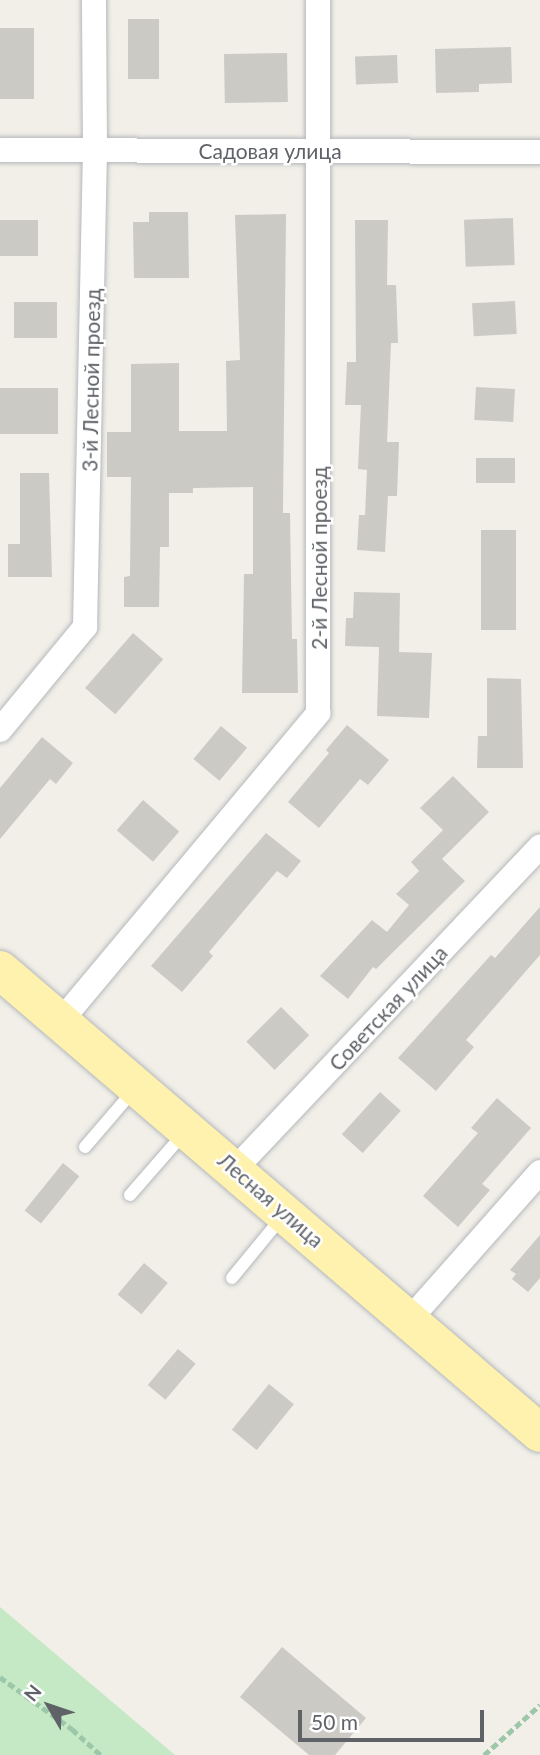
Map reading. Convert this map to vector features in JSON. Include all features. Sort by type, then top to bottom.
[{"type":"main road","name":"Лесная улица","points":[[1,973],[187,1128],[540,1433]]},
{"type":"street","name":"3-й Лесной проезд","points":[[0,730],[86,627],[96,150],[94,0]]},
{"type":"street","name":"2-й Лесной проезд","points":[[60,1022],[318,713],[318,0]]},
{"type":"street","name":"Садовая улица","points":[[0,150],[540,152]]},
{"type":"street","name":"Советская улица","points":[[235,1169],[540,847]]},
{"type":"street","points":[[410,1319],[540,1172]]},
{"type":"lane","points":[[85,1147],[137,1087]]},
{"type":"lane","points":[[130,1195],[187,1128]]},
{"type":"lane","points":[[232,1278],[286,1213]]},
{"type":"path","points":[[0,1677],[72,1729],[101,1755]]},
{"type":"path","points":[[484,1755],[540,1705]]},
{"type":"green space","points":[[0,1607],[175,1755],[0,1755]]},
{"type":"building","points":[[128,19],[159,19],[159,79],[128,79]]},
{"type":"building","points":[[0,28],[34,28],[34,99],[0,99]]},
{"type":"building","points":[[511,47],[512,83],[479,84],[479,92],[436,93],[435,49]]},
{"type":"building","points":[[287,53],[288,102],[225,103],[224,54]]},
{"type":"building","points":[[397,55],[398,83],[356,84],[355,56]]},
{"type":"building","points":[[149,212],[188,212],[189,278],[134,278],[133,222],[149,222]]},
{"type":"building","points":[[286,214],[283,513],[290,513],[292,639],[297,639],[298,693],[242,693],[244,574],[253,574],[253,487],[193,488],[193,493],[169,493],[169,547],[160,547],[159,607],[124,607],[124,577],[130,576],[131,477],[107,477],[107,432],[131,432],[131,364],[179,363],[179,431],[227,431],[226,361],[240,360],[235,215]]},
{"type":"building","points":[[513,218],[515,265],[466,267],[464,220]]},
{"type":"building","points":[[0,220],[38,220],[38,256],[0,256]]},
{"type":"building","points":[[355,220],[388,220],[387,285],[396,285],[398,343],[391,343],[387,442],[399,442],[397,496],[388,496],[385,552],[357,550],[359,515],[365,515],[367,470],[358,469],[361,405],[345,405],[347,362],[356,362]]},
{"type":"building","points":[[515,301],[517,334],[474,336],[472,303]]},
{"type":"building","points":[[14,302],[57,302],[57,338],[14,338]]},
{"type":"building","points":[[476,387],[515,389],[513,422],[474,420]]},
{"type":"building","points":[[0,388],[58,388],[58,434],[0,434]]},
{"type":"building","points":[[476,458],[515,458],[515,483],[476,483]]},
{"type":"building","points":[[20,473],[49,473],[52,577],[8,577],[8,544],[20,544]]},
{"type":"building","points":[[481,530],[516,530],[516,630],[481,630]]},
{"type":"building","points":[[354,592],[400,593],[399,652],[432,653],[429,718],[377,716],[379,647],[345,646],[346,618],[353,618]]},
{"type":"building","points":[[133,633],[163,659],[115,714],[85,688]]},
{"type":"building","points":[[487,678],[521,679],[523,768],[477,768],[478,736],[487,736]]},
{"type":"building","points":[[347,725],[389,760],[368,785],[360,779],[319,828],[288,802],[329,753],[326,750]]},
{"type":"building","points":[[221,726],[247,748],[219,781],[193,759]]},
{"type":"building","points":[[42,737],[73,763],[56,784],[50,779],[0,839],[0,788]]},
{"type":"building","points":[[453,776],[489,812],[442,859],[465,881],[376,969],[373,967],[348,999],[320,976],[372,920],[387,932],[409,905],[396,894],[419,871],[411,862],[443,830],[420,808]]},
{"type":"building","points":[[143,800],[179,831],[153,862],[117,830]]},
{"type":"building","points":[[266,833],[301,861],[287,878],[277,871],[209,952],[213,956],[182,992],[151,966]]},
{"type":"building","points":[[540,907],[540,955],[466,1040],[474,1047],[436,1091],[398,1058],[491,955],[495,958]]},
{"type":"building","points":[[281,1007],[309,1035],[275,1070],[246,1042]]},
{"type":"building","points":[[380,1092],[401,1111],[363,1153],[342,1134]]},
{"type":"building","points":[[497,1098],[531,1128],[482,1184],[490,1190],[458,1227],[423,1196],[478,1133],[471,1128]]},
{"type":"building","points":[[63,1163],[79,1176],[41,1224],[25,1210]]},
{"type":"building","points":[[540,1235],[540,1278],[528,1292],[512,1279],[516,1274],[510,1270]]},
{"type":"building","points":[[144,1263],[168,1283],[141,1314],[118,1294]]},
{"type":"building","points":[[178,1349],[196,1364],[165,1400],[148,1385]]},
{"type":"building","points":[[269,1384],[294,1404],[257,1450],[232,1430]]},
{"type":"building","points":[[282,1647],[366,1718],[335,1755],[309,1755],[240,1697]]}]
